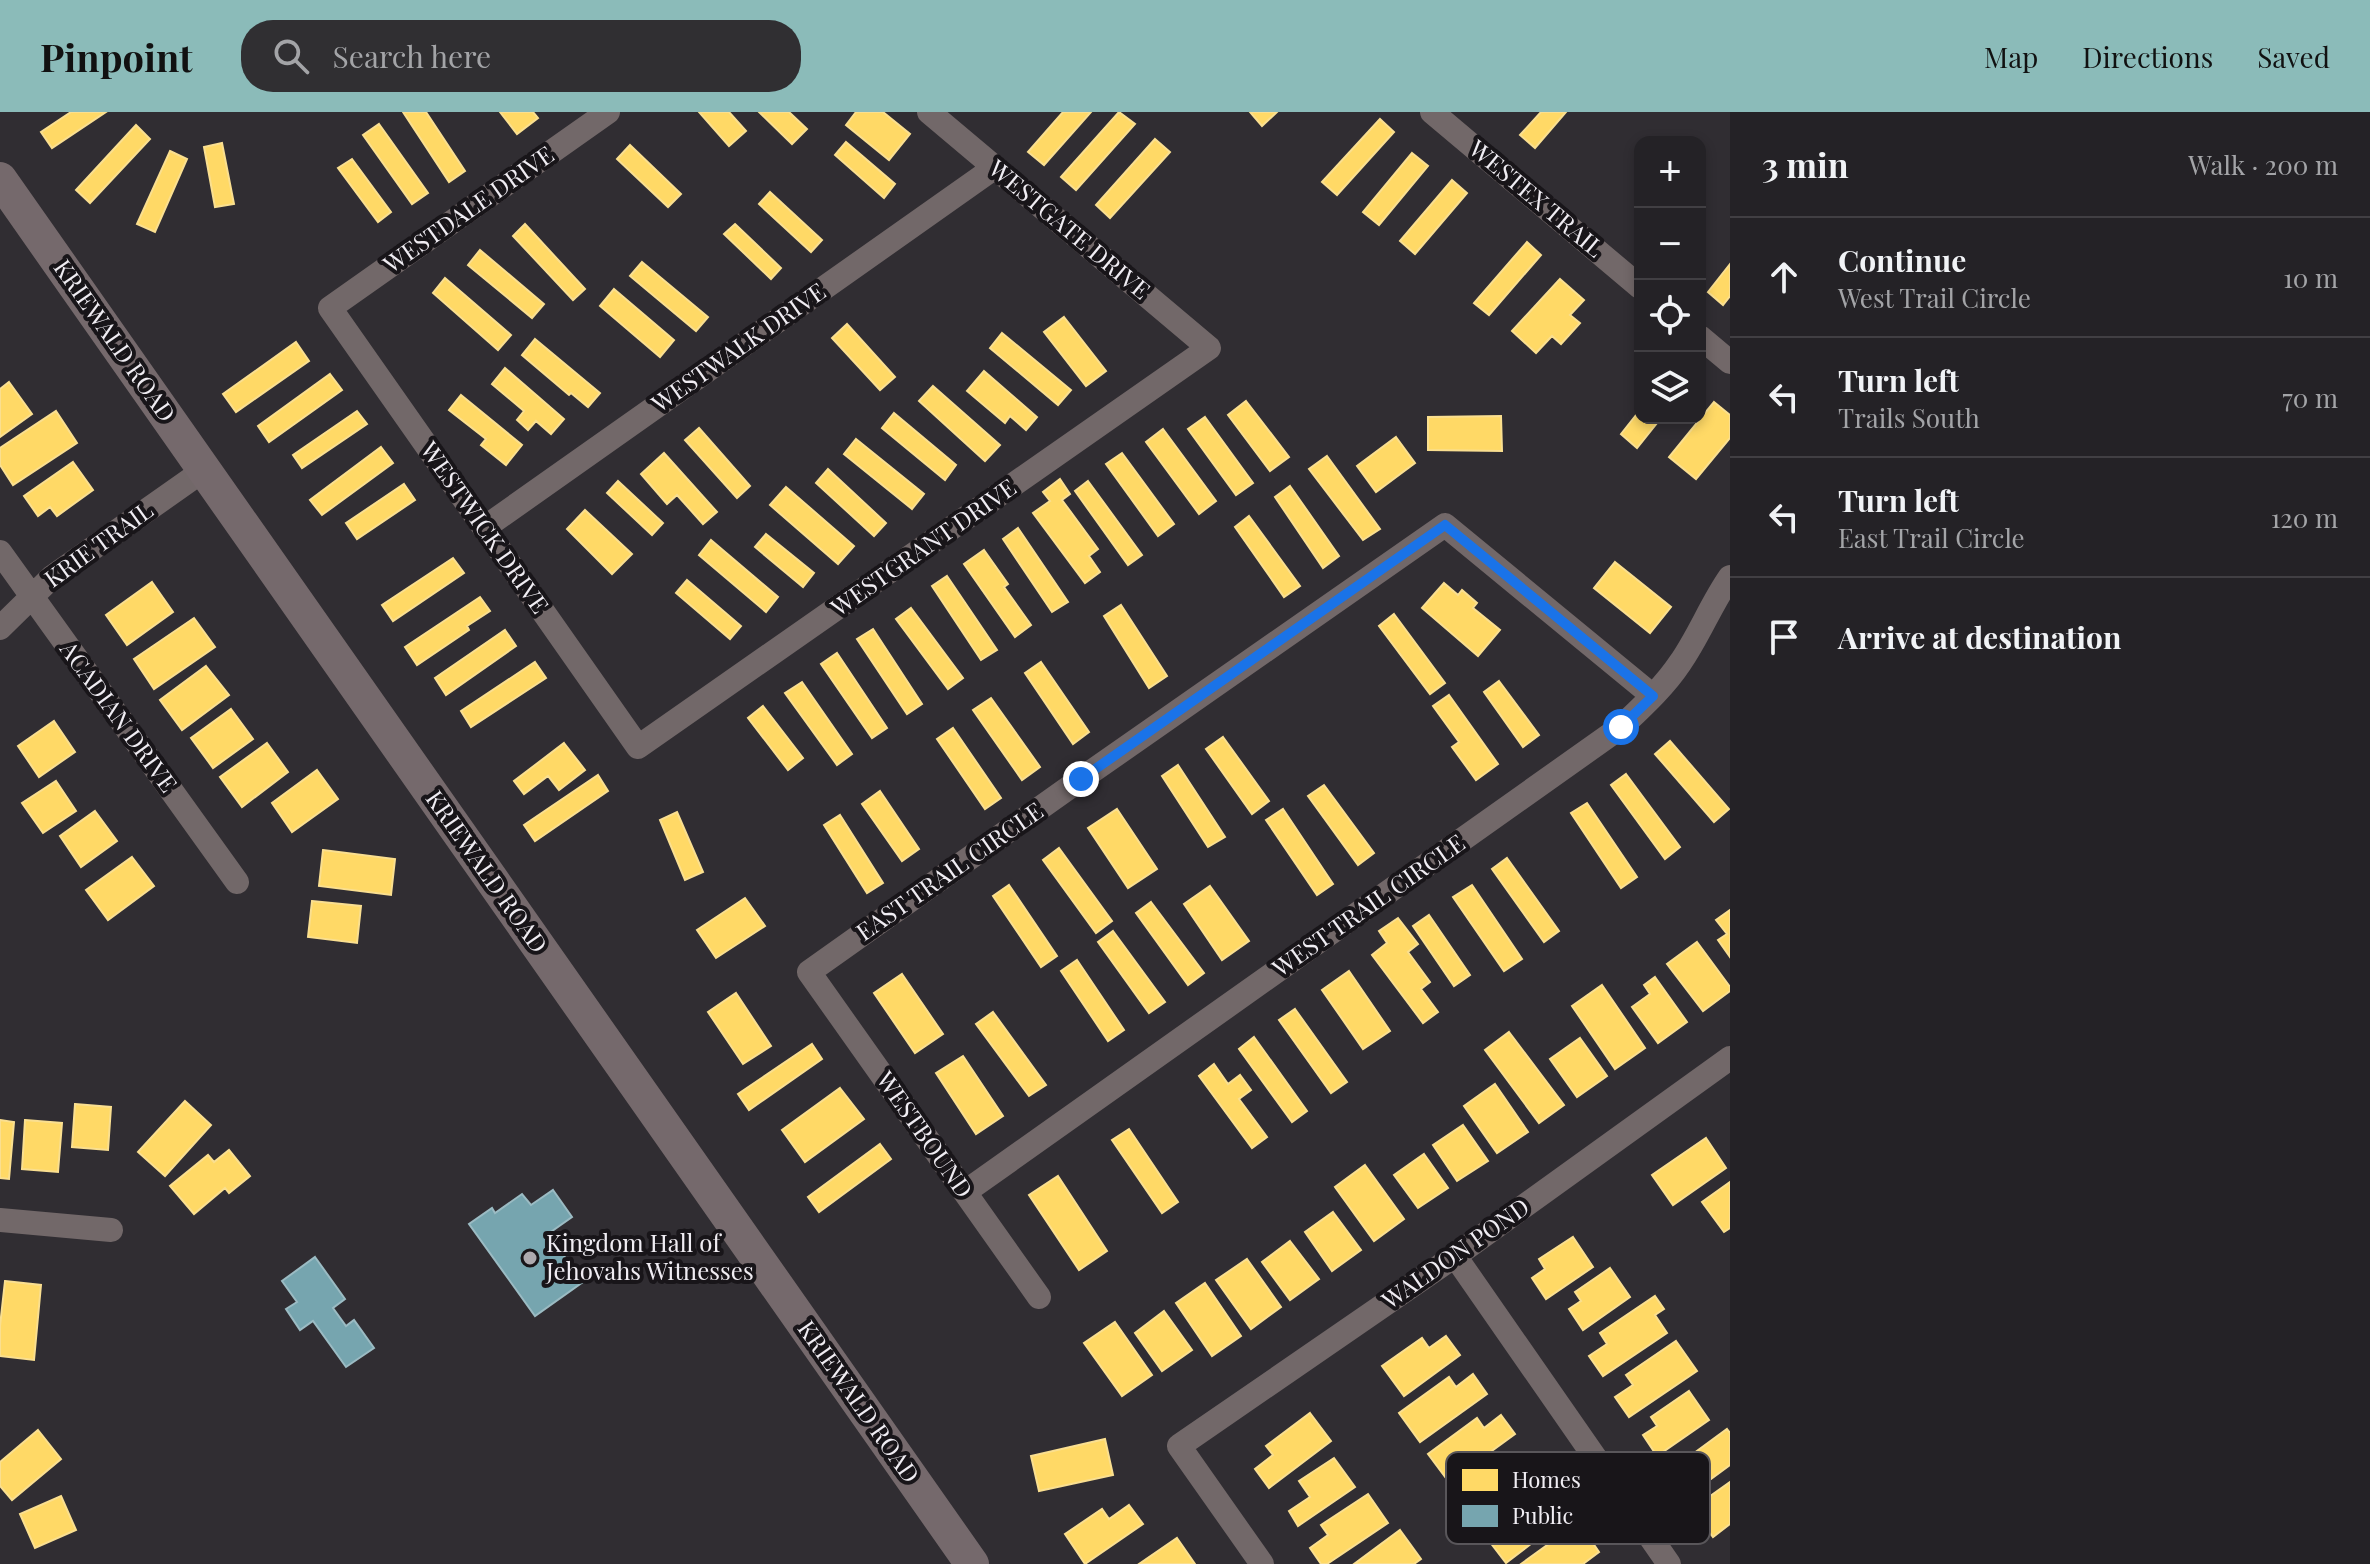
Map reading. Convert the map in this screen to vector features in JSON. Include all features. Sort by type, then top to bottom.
[{"type":"street","name":"WESTDALE DRIVE","points":[[330,308],[580,120],[608,112]]},
{"type":"street","name":"WESTGATE DRIVE","points":[[929,112],[1209,348]]},
{"type":"street","name":"WESTEX TRAIL","points":[[1432,112],[1634,282]]},
{"type":"street","name":"WESTWALK DRIVE","points":[[484,528],[994,168]]},
{"type":"street","name":"KRIEWALD ROAD","points":[[0,179],[972,1564]]},
{"type":"street","name":"WESTWICK DRIVE","points":[[330,308],[638,747]]},
{"type":"street","points":[[1706,342],[1730,362]]},
{"type":"street","name":"WESTGRANT DRIVE","points":[[638,747],[1209,348]]},
{"type":"street","name":"KRIE TRAIL","points":[[0,628],[52,577],[204,470]]},
{"type":"street","name":"EAST TRAIL CIRCLE","points":[[809,972],[1445,525],[1653,696]]},
{"type":"street","name":"ACADIAN DRIVE","points":[[0,552],[237,882]]},
{"type":"street","name":"WEST TRAIL CIRCLE","points":[[965,1192],[1621,727],[1682,662],[1730,577]]},
{"type":"street","name":"WESTBOUND","points":[[809,972],[1039,1297]]},
{"type":"street","name":"WALDON POND","points":[[1262,1564],[1179,1446],[1455,1256],[1729,1061]]},
{"type":"street","points":[[0,1220],[111,1230]]},
{"type":"street","points":[[1455,1256],[1591,1452]]},
{"type":"street","points":[[1655,1544],[1669,1564]]},
{"type":"building: Homes","points":[[71,112],[106,112],[52,148],[41,132]]},
{"type":"building: Homes","points":[[403,112],[426,112],[465,171],[449,182]]},
{"type":"building: Homes","points":[[500,112],[533,112],[538,118],[517,134]]},
{"type":"building: Homes","points":[[699,112],[729,112],[746,131],[729,146]]},
{"type":"building: Homes","points":[[759,112],[789,112],[807,129],[792,144]]},
{"type":"building: Homes","points":[[856,112],[883,112],[910,134],[889,160],[846,125]]},
{"type":"building: Homes","points":[[1063,112],[1091,112],[1044,165],[1028,152]]},
{"type":"building: Homes","points":[[1119,112],[1135,124],[1076,190],[1061,177]]},
{"type":"building: Homes","points":[[1250,112],[1277,112],[1262,126]]},
{"type":"building: Homes","points":[[1541,112],[1566,112],[1535,148],[1520,135]]},
{"type":"building: Homes","points":[[1380,119],[1394,132],[1337,195],[1322,182]]},
{"type":"building: Homes","points":[[379,124],[428,193],[412,204],[363,135]]},
{"type":"building: Homes","points":[[136,125],[150,139],[90,203],[76,190]]},
{"type":"building: Homes","points":[[1155,139],[1170,152],[1110,218],[1096,205]]},
{"type":"building: Homes","points":[[846,142],[895,184],[884,198],[835,155]]},
{"type":"building: Homes","points":[[222,143],[234,204],[215,207],[204,147]]},
{"type":"building: Homes","points":[[630,145],[681,194],[668,207],[617,159]]},
{"type":"building: Homes","points":[[170,151],[187,159],[155,232],[137,224]]},
{"type":"building: Homes","points":[[1412,153],[1428,166],[1379,225],[1363,212]]},
{"type":"building: Homes","points":[[352,159],[391,212],[378,222],[338,168]]},
{"type":"building: Homes","points":[[1452,180],[1467,193],[1415,254],[1400,241]]},
{"type":"building: Homes","points":[[770,192],[822,240],[811,252],[759,204]]},
{"type":"building: Homes","points":[[525,224],[585,289],[573,300],[513,236]]},
{"type":"building: Homes","points":[[735,224],[781,268],[771,279],[724,234]]},
{"type":"building: Homes","points":[[1527,242],[1541,255],[1489,315],[1474,303]]},
{"type":"building: Homes","points":[[480,250],[544,304],[532,318],[468,265]]},
{"type":"building: Homes","points":[[642,262],[708,317],[696,331],[630,276]]},
{"type":"building: Homes","points":[[1730,264],[1730,296],[1723,305],[1708,292]]},
{"type":"building: Homes","points":[[445,278],[511,335],[498,350],[433,293]]},
{"type":"building: Homes","points":[[1560,279],[1584,300],[1570,315],[1580,323],[1561,344],[1552,336],[1536,353],[1512,331]]},
{"type":"building: Homes","points":[[614,289],[674,340],[660,357],[600,306]]},
{"type":"building: Homes","points":[[1064,317],[1106,371],[1086,386],[1044,332]]},
{"type":"building: Homes","points":[[847,324],[895,377],[880,390],[832,338]]},
{"type":"building: Homes","points":[[1002,333],[1071,390],[1058,405],[990,348]]},
{"type":"building: Homes","points":[[535,339],[600,393],[588,407],[522,355]]},
{"type":"building: Homes","points":[[296,342],[309,361],[236,412],[223,394]]},
{"type":"building: Homes","points":[[505,368],[564,419],[551,434],[536,421],[528,430],[517,420],[524,411],[492,384]]},
{"type":"building: Homes","points":[[984,371],[1037,417],[1026,430],[1010,416],[1005,423],[967,391]]},
{"type":"building: Homes","points":[[330,374],[342,390],[269,442],[258,426]]},
{"type":"building: Homes","points":[[9,382],[32,414],[0,437],[0,389]]},
{"type":"building: Homes","points":[[933,386],[1000,445],[985,461],[919,401]]},
{"type":"building: Homes","points":[[461,395],[522,445],[506,465],[481,445],[486,439],[449,410]]},
{"type":"building: Homes","points":[[1246,401],[1289,457],[1270,471],[1228,415]]},
{"type":"building: Homes","points":[[1714,402],[1730,415],[1730,438],[1696,479],[1669,457],[1696,424],[1706,424],[1706,412]]},
{"type":"building: Homes","points":[[56,411],[77,443],[13,485],[0,465],[0,448]]},
{"type":"building: Homes","points":[[357,411],[367,424],[302,468],[293,455]]},
{"type":"building: Homes","points":[[894,413],[956,465],[945,480],[882,428]]},
{"type":"building: Homes","points":[[1501,416],[1502,451],[1428,450],[1428,417]]},
{"type":"building: Homes","points":[[1205,417],[1253,483],[1236,495],[1188,429]]},
{"type":"building: Homes","points":[[1634,418],[1634,424],[1656,424],[1637,448],[1621,434]]},
{"type":"building: Homes","points":[[699,428],[750,486],[737,498],[685,440]]},
{"type":"building: Homes","points":[[1163,429],[1216,501],[1199,514],[1146,442]]},
{"type":"building: Homes","points":[[1396,437],[1415,463],[1376,492],[1357,466]]},
{"type":"building: Homes","points":[[856,439],[924,494],[912,509],[844,454]]},
{"type":"building: Homes","points":[[381,447],[393,463],[322,515],[310,500]]},
{"type":"building: Homes","points":[[664,453],[717,512],[703,524],[677,495],[667,504],[641,474]]},
{"type":"building: Homes","points":[[1122,453],[1174,524],[1158,536],[1106,464]]},
{"type":"building: Homes","points":[[1327,456],[1380,529],[1363,540],[1309,469]]},
{"type":"building: Homes","points":[[73,462],[93,490],[57,516],[50,507],[38,516],[24,496]]},
{"type":"building: Homes","points":[[828,469],[886,523],[874,536],[816,483]]},
{"type":"building: Homes","points":[[1060,479],[1070,494],[1062,500],[1098,549],[1089,556],[1100,572],[1085,583],[1033,513],[1050,501],[1043,492]]},
{"type":"building: Homes","points":[[618,481],[663,523],[652,535],[607,493]]},
{"type":"building: Homes","points":[[1088,481],[1142,555],[1128,565],[1075,491]]},
{"type":"building: Homes","points":[[404,484],[415,500],[357,539],[346,523]]},
{"type":"building: Homes","points":[[1290,486],[1339,556],[1323,568],[1275,497]]},
{"type":"building: Homes","points":[[786,487],[854,546],[838,564],[770,505]]},
{"type":"building: Homes","points":[[585,510],[632,554],[612,574],[567,529]]},
{"type":"building: Homes","points":[[1249,516],[1300,586],[1284,597],[1235,527]]},
{"type":"building: Homes","points":[[1018,528],[1068,602],[1052,612],[1003,539]]},
{"type":"building: Homes","points":[[766,534],[814,573],[803,587],[755,547]]},
{"type":"building: Homes","points":[[711,540],[778,597],[766,612],[699,555]]},
{"type":"building: Homes","points":[[984,550],[1008,584],[1004,587],[1031,625],[1015,637],[964,564]]},
{"type":"building: Homes","points":[[453,558],[464,573],[393,621],[382,605]]},
{"type":"building: Homes","points":[[1615,562],[1671,607],[1650,633],[1594,588]]},
{"type":"building: Homes","points":[[947,576],[997,650],[981,660],[932,586]]},
{"type":"building: Homes","points":[[687,580],[741,626],[730,639],[676,593]]},
{"type":"building: Homes","points":[[152,582],[173,612],[127,645],[106,615]]},
{"type":"building: Homes","points":[[1444,583],[1458,595],[1462,590],[1477,603],[1473,608],[1500,630],[1478,656],[1422,608]]},
{"type":"building: Homes","points":[[480,597],[490,611],[467,626],[469,630],[417,665],[405,647]]},
{"type":"building: Homes","points":[[1121,605],[1167,676],[1149,688],[1104,616]]},
{"type":"building: Homes","points":[[911,608],[963,678],[948,689],[896,619]]},
{"type":"building: Homes","points":[[1394,614],[1445,683],[1430,694],[1379,626]]},
{"type":"building: Homes","points":[[194,618],[215,647],[154,689],[134,659]]},
{"type":"building: Homes","points":[[873,629],[922,704],[907,714],[857,639]]},
{"type":"building: Homes","points":[[505,630],[516,646],[446,695],[435,678]]},
{"type":"building: Homes","points":[[837,653],[887,728],[872,738],[821,664]]},
{"type":"building: Homes","points":[[535,662],[546,678],[471,727],[461,711]]},
{"type":"building: Homes","points":[[1041,662],[1089,732],[1073,744],[1025,673]]},
{"type":"building: Homes","points":[[206,666],[229,695],[182,730],[160,700]]},
{"type":"building: Homes","points":[[1499,681],[1539,735],[1523,747],[1484,692]]},
{"type":"building: Homes","points":[[802,682],[852,754],[837,765],[785,693]]},
{"type":"building: Homes","points":[[1449,695],[1498,764],[1476,780],[1452,747],[1459,742],[1433,706]]},
{"type":"building: Homes","points":[[991,698],[1040,767],[1022,780],[973,710]]},
{"type":"building: Homes","points":[[763,706],[803,758],[788,770],[748,718]]},
{"type":"building: Homes","points":[[231,709],[253,739],[213,768],[191,738]]},
{"type":"building: Homes","points":[[54,721],[75,752],[39,777],[18,746]]},
{"type":"building: Homes","points":[[953,728],[1001,798],[985,809],[937,739]]},
{"type":"building: Homes","points":[[1223,737],[1269,801],[1252,814],[1206,749]]},
{"type":"building: Homes","points":[[1670,741],[1729,809],[1714,822],[1655,754]]},
{"type":"building: Homes","points":[[267,743],[288,772],[242,807],[220,777]]},
{"type":"building: Homes","points":[[564,743],[585,770],[559,790],[548,776],[524,794],[514,781]]},
{"type":"building: Homes","points":[[1178,765],[1225,837],[1208,847],[1162,776]]},
{"type":"building: Homes","points":[[317,770],[338,799],[292,832],[272,803]]},
{"type":"building: Homes","points":[[1626,774],[1680,847],[1665,859],[1611,785]]},
{"type":"building: Homes","points":[[598,775],[608,791],[535,841],[524,825]]},
{"type":"building: Homes","points":[[56,781],[76,811],[43,833],[22,803]]},
{"type":"building: Homes","points":[[1324,785],[1374,853],[1358,865],[1308,796]]},
{"type":"building: Homes","points":[[880,791],[919,849],[902,861],[862,804]]},
{"type":"building: Homes","points":[[1587,803],[1637,877],[1621,888],[1571,813]]},
{"type":"building: Homes","points":[[1117,809],[1157,869],[1128,888],[1088,828]]},
{"type":"building: Homes","points":[[1283,809],[1333,884],[1317,895],[1266,820]]},
{"type":"building: Homes","points":[[95,811],[117,841],[81,867],[60,836]]},
{"type":"building: Homes","points":[[677,812],[703,872],[685,880],[660,820]]},
{"type":"building: Homes","points":[[840,815],[883,883],[867,893],[824,825]]},
{"type":"building: Homes","points":[[1059,848],[1112,921],[1096,933],[1043,860]]},
{"type":"building: Homes","points":[[323,850],[395,859],[391,895],[319,886]]},
{"type":"building: Homes","points":[[132,857],[154,886],[108,920],[86,890]]},
{"type":"building: Homes","points":[[1507,858],[1559,931],[1544,942],[1492,869]]},
{"type":"building: Homes","points":[[1009,885],[1057,956],[1041,967],[993,896]]},
{"type":"building: Homes","points":[[1472,885],[1522,959],[1504,971],[1453,897]]},
{"type":"building: Homes","points":[[1210,886],[1249,941],[1222,960],[1184,904]]},
{"type":"building: Homes","points":[[745,898],[765,926],[716,958],[697,930]]},
{"type":"building: Homes","points":[[312,901],[361,906],[357,943],[308,937]]},
{"type":"building: Homes","points":[[1151,902],[1204,973],[1188,985],[1136,913]]},
{"type":"building: Homes","points":[[1730,910],[1730,957],[1718,940],[1727,934],[1716,920]]},
{"type":"building: Homes","points":[[1429,915],[1470,975],[1454,986],[1413,926]]},
{"type":"building: Homes","points":[[1398,918],[1418,944],[1408,952],[1430,982],[1421,989],[1438,1012],[1423,1023],[1372,955],[1387,943],[1379,931]]},
{"type":"building: Homes","points":[[1113,931],[1165,1002],[1149,1013],[1098,942]]},
{"type":"building: Homes","points":[[1697,942],[1730,987],[1730,991],[1703,1011],[1667,964]]},
{"type":"building: Homes","points":[[1077,960],[1124,1030],[1108,1041],[1061,971]]},
{"type":"building: Homes","points":[[1349,971],[1390,1031],[1363,1049],[1322,990]]},
{"type":"building: Homes","points":[[902,974],[943,1034],[915,1053],[874,993]]},
{"type":"building: Homes","points":[[1655,977],[1687,1022],[1658,1043],[1632,1007],[1650,994],[1644,985]]},
{"type":"building: Homes","points":[[1602,985],[1645,1048],[1615,1069],[1572,1006]]},
{"type":"building: Homes","points":[[736,993],[771,1046],[743,1064],[708,1012]]},
{"type":"building: Homes","points":[[1295,1009],[1347,1082],[1331,1093],[1279,1020]]},
{"type":"building: Homes","points":[[993,1012],[1046,1085],[1029,1096],[976,1024]]},
{"type":"building: Homes","points":[[1509,1032],[1564,1105],[1539,1123],[1485,1050]]},
{"type":"building: Homes","points":[[1254,1037],[1307,1111],[1292,1122],[1239,1049]]},
{"type":"building: Homes","points":[[1580,1038],[1607,1076],[1577,1097],[1550,1059]]},
{"type":"building: Homes","points":[[812,1044],[822,1059],[749,1110],[738,1094]]},
{"type":"building: Homes","points":[[963,1056],[1003,1116],[976,1134],[936,1073]]},
{"type":"building: Homes","points":[[1214,1064],[1228,1084],[1240,1075],[1251,1090],[1239,1099],[1267,1137],[1252,1148],[1199,1076]]},
{"type":"building: Homes","points":[[1495,1084],[1528,1132],[1497,1153],[1464,1106]]},
{"type":"building: Homes","points":[[840,1088],[864,1119],[805,1162],[782,1130]]},
{"type":"building: Homes","points":[[185,1101],[211,1125],[165,1176],[138,1152]]},
{"type":"building: Homes","points":[[75,1104],[111,1107],[108,1150],[72,1147]]},
{"type":"building: Homes","points":[[0,1120],[14,1122],[9,1179],[0,1178]]},
{"type":"building: Homes","points":[[25,1120],[62,1123],[58,1172],[22,1169]]},
{"type":"building: Homes","points":[[1463,1125],[1488,1161],[1457,1181],[1433,1145]]},
{"type":"building: Homes","points":[[1129,1129],[1178,1202],[1162,1213],[1112,1140]]},
{"type":"building: Homes","points":[[1706,1138],[1726,1168],[1673,1205],[1652,1175]]},
{"type":"building: Homes","points":[[880,1144],[891,1159],[819,1212],[808,1197]]},
{"type":"building: Homes","points":[[229,1150],[250,1176],[229,1193],[225,1188],[194,1214],[170,1186],[208,1155],[214,1162]]},
{"type":"building: Homes","points":[[1424,1154],[1448,1188],[1418,1208],[1394,1175]]},
{"type":"building: Homes","points":[[1365,1165],[1404,1219],[1374,1241],[1335,1187]]},
{"type":"building: Homes","points":[[1058,1176],[1107,1251],[1079,1270],[1029,1195]]},
{"type":"building: Homes","points":[[1730,1182],[1730,1228],[1724,1232],[1702,1202]]},
{"type":"building: Homes","points":[[1333,1212],[1361,1250],[1332,1271],[1305,1232]]},
{"type":"building: Homes","points":[[1573,1237],[1593,1267],[1546,1299],[1532,1278],[1545,1269],[1539,1259]]},
{"type":"building: Homes","points":[[1290,1241],[1319,1279],[1290,1300],[1262,1262]]},
{"type":"building: Homes","points":[[1247,1259],[1281,1307],[1251,1329],[1216,1280]]},
{"type":"building: Homes","points":[[1610,1268],[1630,1297],[1583,1330],[1569,1309],[1581,1301],[1575,1292]]},
{"type":"building: Homes","points":[[5,1281],[41,1285],[34,1360],[0,1356]]},
{"type":"building: Homes","points":[[1205,1283],[1241,1336],[1212,1356],[1176,1303]]},
{"type":"building: Homes","points":[[1655,1296],[1664,1309],[1655,1315],[1667,1333],[1603,1376],[1589,1356],[1607,1344],[1600,1333]]},
{"type":"building: Homes","points":[[1164,1311],[1192,1350],[1162,1371],[1135,1333]]},
{"type":"building: Homes","points":[[1115,1322],[1152,1375],[1122,1396],[1084,1343]]},
{"type":"building: Homes","points":[[1446,1336],[1460,1355],[1404,1396],[1382,1366],[1422,1338],[1429,1348]]},
{"type":"building: Homes","points":[[1676,1341],[1697,1371],[1629,1417],[1615,1397],[1633,1385],[1626,1375]]},
{"type":"building: Homes","points":[[1473,1374],[1487,1394],[1420,1442],[1399,1413],[1449,1377],[1456,1387]]},
{"type":"building: Homes","points":[[1689,1391],[1709,1420],[1663,1452],[1654,1452],[1643,1435],[1657,1426],[1651,1417]]},
{"type":"building: Homes","points":[[1310,1413],[1331,1441],[1269,1488],[1255,1469],[1273,1455],[1266,1446]]},
{"type":"building: Homes","points":[[1501,1415],[1515,1434],[1490,1452],[1446,1452],[1446,1478],[1428,1454],[1477,1418],[1484,1428]]},
{"type":"building: Homes","points":[[1727,1429],[1730,1433],[1730,1465],[1710,1480],[1710,1452],[1696,1452]]},
{"type":"building: Homes","points":[[38,1430],[61,1459],[12,1500],[0,1486],[0,1462]]},
{"type":"building: Homes","points":[[1105,1439],[1113,1475],[1039,1491],[1031,1456]]},
{"type":"building: Homes","points":[[1334,1458],[1355,1487],[1298,1526],[1289,1511],[1310,1497],[1299,1481]]},
{"type":"building: Homes","points":[[1730,1482],[1730,1524],[1713,1537],[1710,1533],[1710,1496]]},
{"type":"building: Homes","points":[[1368,1494],[1388,1523],[1327,1564],[1321,1564],[1310,1548],[1328,1535],[1321,1525]]},
{"type":"building: Homes","points":[[61,1496],[76,1530],[35,1548],[20,1514]]},
{"type":"building: Homes","points":[[1129,1505],[1143,1524],[1085,1564],[1065,1534],[1102,1509],[1109,1519]]},
{"type":"building: Homes","points":[[1400,1530],[1421,1559],[1414,1564],[1354,1564]]},
{"type":"building: Homes","points":[[1177,1538],[1195,1564],[1139,1564]]},
{"type":"building: Homes","points":[[1491,1544],[1531,1544],[1506,1563]]},
{"type":"building: Homes","points":[[1549,1544],[1594,1544],[1599,1552],[1583,1564],[1521,1564]]},
{"type":"building: Public","name":"Kingdom Hall of Jehovahs Witnesses","points":[[553,1190],[572,1217],[548,1234],[583,1282],[535,1316],[469,1224],[492,1208],[495,1213],[522,1194],[531,1205]]},
{"type":"building: Public","points":[[315,1257],[345,1299],[333,1308],[346,1326],[354,1320],[374,1348],[346,1367],[313,1321],[300,1330],[286,1309],[297,1302],[282,1281]]},
{"type":"place","name":"Kingdom Hall of Jehovahs Witnesses","points":[[530,1258]]},
{"type":"route","points":[[1081,779],[1445,525],[1653,696],[1621,727]]}]
